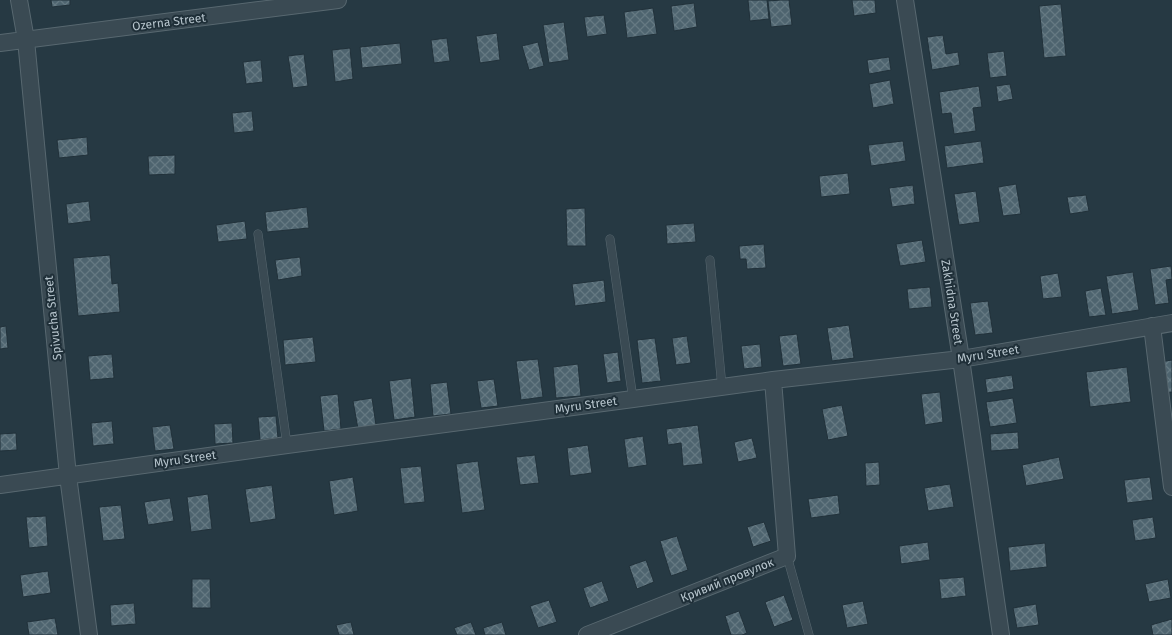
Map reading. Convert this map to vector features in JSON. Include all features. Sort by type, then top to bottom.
[{"type":"street","name":"Spivucha Street","points":[[19,0],[26,40],[68,476],[89,635]]},
{"type":"street","name":"Ozerna Street","points":[[0,43],[338,0]]},
{"type":"street","name":"Zakhidna Street","points":[[905,0],[961,359],[1001,635]]},
{"type":"street","name":"Myru Street","points":[[0,485],[287,444],[773,380],[961,359],[1172,323]]},
{"type":"street","points":[[1152,326],[1172,487]]},
{"type":"street","name":"Кривий провулок","points":[[587,635],[787,556],[773,380]]},
{"type":"lane","points":[[258,234],[287,444]]},
{"type":"lane","points":[[610,240],[633,399]]},
{"type":"lane","points":[[710,260],[722,387]]},
{"type":"lane","points":[[787,556],[809,635]]},
{"type":"building","points":[[51,0],[70,0],[70,5],[52,7]]},
{"type":"building","points":[[748,0],[767,0],[769,19],[750,21]]},
{"type":"building","points":[[789,0],[792,25],[771,27],[768,1]]},
{"type":"building","points":[[852,0],[875,0],[876,13],[854,16]]},
{"type":"building","points":[[694,3],[697,27],[674,31],[671,6]]},
{"type":"building","points":[[1061,4],[1066,56],[1044,58],[1039,6]]},
{"type":"building","points":[[653,8],[657,34],[627,38],[624,12]]},
{"type":"building","points":[[604,15],[607,34],[587,37],[584,17]]},
{"type":"building","points":[[564,22],[569,60],[549,63],[543,25]]},
{"type":"building","points":[[497,33],[500,60],[480,63],[476,36]]},
{"type":"building","points":[[943,35],[946,54],[958,52],[960,65],[932,70],[927,37]]},
{"type":"building","points":[[447,38],[450,61],[434,63],[431,40]]},
{"type":"building","points":[[538,42],[544,66],[529,70],[522,46]]},
{"type":"building","points":[[400,43],[402,64],[362,68],[360,47]]},
{"type":"building","points":[[350,48],[353,79],[335,82],[332,50]]},
{"type":"building","points":[[1004,51],[1007,76],[990,78],[987,53]]},
{"type":"building","points":[[304,54],[308,86],[293,88],[288,56]]},
{"type":"building","points":[[889,57],[891,70],[869,74],[867,60]]},
{"type":"building","points":[[261,60],[263,82],[246,84],[243,62]]},
{"type":"building","points":[[890,80],[894,104],[873,108],[869,84]]},
{"type":"building","points":[[1010,84],[1013,99],[998,102],[996,86]]},
{"type":"building","points":[[979,86],[982,107],[973,108],[976,131],[954,134],[951,113],[942,114],[939,92]]},
{"type":"building","points":[[252,111],[254,131],[234,133],[232,113]]},
{"type":"building","points":[[87,137],[88,155],[59,158],[57,140]]},
{"type":"building","points":[[903,141],[906,161],[871,166],[868,145]]},
{"type":"building","points":[[981,141],[984,163],[947,168],[944,146]]},
{"type":"building","points":[[175,155],[175,174],[149,175],[148,156]]},
{"type":"building","points":[[848,173],[850,194],[821,197],[819,176]]},
{"type":"building","points":[[1016,184],[1021,214],[1003,216],[998,187]]},
{"type":"building","points":[[913,185],[915,204],[892,207],[889,188]]},
{"type":"building","points":[[976,191],[980,222],[959,225],[954,194]]},
{"type":"building","points":[[1086,195],[1089,211],[1070,214],[1067,197]]},
{"type":"building","points":[[89,201],[91,221],[68,224],[66,204]]},
{"type":"building","points":[[307,207],[309,228],[267,232],[265,212]]},
{"type":"building","points":[[585,208],[586,246],[567,246],[566,209]]},
{"type":"building","points":[[245,221],[247,239],[218,242],[216,225]]},
{"type":"building","points":[[694,223],[696,242],[667,244],[666,225]]},
{"type":"building","points":[[922,240],[926,262],[900,266],[896,244]]},
{"type":"building","points":[[764,244],[766,268],[747,269],[746,259],[740,259],[739,246]]},
{"type":"building","points":[[110,255],[112,284],[118,283],[120,312],[78,316],[73,258]]},
{"type":"building","points":[[300,257],[302,276],[278,280],[275,260]]},
{"type":"building","points":[[1171,266],[1172,279],[1166,280],[1169,303],[1155,305],[1150,269]]},
{"type":"building","points":[[1133,272],[1139,310],[1112,314],[1106,276]]},
{"type":"building","points":[[1058,273],[1062,297],[1043,299],[1040,276]]},
{"type":"building","points":[[604,280],[606,302],[575,306],[572,284]]},
{"type":"building","points":[[930,287],[932,307],[909,309],[907,289]]},
{"type":"building","points":[[1101,288],[1106,315],[1089,317],[1085,291]]},
{"type":"building","points":[[988,301],[993,333],[975,335],[970,303]]},
{"type":"building","points":[[849,325],[854,358],[832,361],[827,328]]},
{"type":"building","points":[[6,326],[8,348],[0,349],[0,327]]},
{"type":"building","points":[[797,334],[801,364],[783,366],[779,336]]},
{"type":"building","points":[[687,336],[691,363],[676,365],[672,338]]},
{"type":"building","points":[[313,337],[316,362],[285,365],[283,340]]},
{"type":"building","points":[[655,338],[661,381],[642,383],[637,340]]},
{"type":"building","points":[[760,344],[762,367],[744,369],[741,346]]},
{"type":"building","points":[[618,352],[621,381],[607,383],[603,354]]},
{"type":"building","points":[[112,354],[114,378],[90,380],[88,356]]},
{"type":"building","points":[[538,359],[543,397],[521,400],[516,361]]},
{"type":"building","points":[[1172,360],[1172,392],[1164,393],[1160,362]]},
{"type":"building","points":[[578,364],[581,396],[556,398],[553,367]]},
{"type":"building","points":[[1127,367],[1131,402],[1090,407],[1086,372]]},
{"type":"building","points":[[1012,375],[1014,389],[987,393],[985,379]]},
{"type":"building","points":[[411,378],[415,417],[394,420],[389,381]]},
{"type":"building","points":[[494,379],[498,406],[481,408],[477,381]]},
{"type":"building","points":[[447,382],[451,414],[433,416],[430,384]]},
{"type":"building","points":[[940,392],[943,422],[925,425],[921,394]]},
{"type":"building","points":[[338,394],[341,429],[324,431],[320,396]]},
{"type":"building","points":[[372,398],[376,425],[358,429],[353,401]]},
{"type":"building","points":[[1013,398],[1017,423],[990,427],[986,402]]},
{"type":"building","points":[[842,405],[848,436],[828,440],[822,409]]},
{"type":"building","points":[[276,416],[278,438],[260,440],[258,417]]},
{"type":"building","points":[[112,421],[114,444],[93,446],[91,423]]},
{"type":"building","points":[[232,423],[233,443],[215,444],[214,424]]},
{"type":"building","points":[[170,425],[174,449],[155,451],[152,427]]},
{"type":"building","points":[[698,425],[703,464],[683,466],[681,443],[668,445],[666,429]]},
{"type":"building","points":[[1018,432],[1019,449],[991,451],[990,434]]},
{"type":"building","points":[[16,433],[17,450],[0,451],[0,434]]},
{"type":"building","points":[[643,436],[647,465],[628,468],[624,439]]},
{"type":"building","points":[[752,438],[757,458],[738,462],[734,442]]},
{"type":"building","points":[[588,445],[592,473],[570,476],[567,448]]},
{"type":"building","points":[[535,455],[539,483],[520,485],[516,457]]},
{"type":"building","points":[[1059,457],[1064,479],[1026,486],[1022,465]]},
{"type":"building","points":[[478,461],[485,510],[462,513],[456,464]]},
{"type":"building","points":[[879,462],[880,485],[866,486],[865,463]]},
{"type":"building","points":[[421,466],[425,502],[404,504],[400,468]]},
{"type":"building","points":[[353,477],[358,511],[334,515],[329,481]]},
{"type":"building","points":[[1150,477],[1153,500],[1127,503],[1124,480]]},
{"type":"building","points":[[950,484],[954,507],[928,511],[924,488]]},
{"type":"building","points":[[272,485],[276,519],[250,523],[245,489]]},
{"type":"building","points":[[208,494],[212,529],[191,532],[187,497]]},
{"type":"building","points":[[838,495],[840,514],[811,518],[808,499]]},
{"type":"building","points":[[170,498],[174,521],[148,525],[144,502]]},
{"type":"building","points":[[121,505],[125,539],[103,541],[99,507]]},
{"type":"building","points":[[46,516],[48,546],[29,548],[26,517]]},
{"type":"building","points":[[1153,517],[1156,538],[1135,541],[1132,520]]},
{"type":"building","points":[[764,522],[771,541],[753,547],[747,527]]},
{"type":"building","points":[[677,536],[688,570],[671,576],[660,541]]},
{"type":"building","points":[[928,542],[930,560],[901,564],[899,546]]},
{"type":"building","points":[[1045,543],[1047,567],[1010,571],[1008,547]]},
{"type":"building","points":[[646,560],[654,582],[637,589],[629,566]]},
{"type":"building","points":[[48,571],[51,593],[23,597],[20,575]]},
{"type":"building","points":[[964,577],[966,596],[941,599],[939,579]]},
{"type":"building","points":[[192,579],[210,579],[211,608],[192,608]]},
{"type":"building","points":[[1168,579],[1171,598],[1149,602],[1145,584]]},
{"type":"building","points":[[602,581],[609,601],[590,608],[583,588]]},
{"type":"building","points":[[784,595],[793,620],[774,627],[765,602]]},
{"type":"building","points":[[549,600],[557,622],[538,628],[530,606]]},
{"type":"building","points":[[863,601],[868,624],[847,628],[842,605]]},
{"type":"building","points":[[134,603],[136,624],[111,626],[110,605]]},
{"type":"building","points":[[1036,604],[1039,625],[1017,628],[1013,608]]},
{"type":"building","points":[[739,611],[747,633],[731,635],[725,616]]},
{"type":"building","points":[[55,618],[58,635],[29,635],[27,622]]},
{"type":"building","points":[[1172,619],[1172,635],[1153,635],[1151,625]]},
{"type":"building","points":[[351,622],[354,635],[339,635],[336,625]]},
{"type":"building","points":[[471,622],[476,635],[457,635],[454,628]]},
{"type":"building","points":[[502,622],[506,635],[485,635],[483,628]]}]
